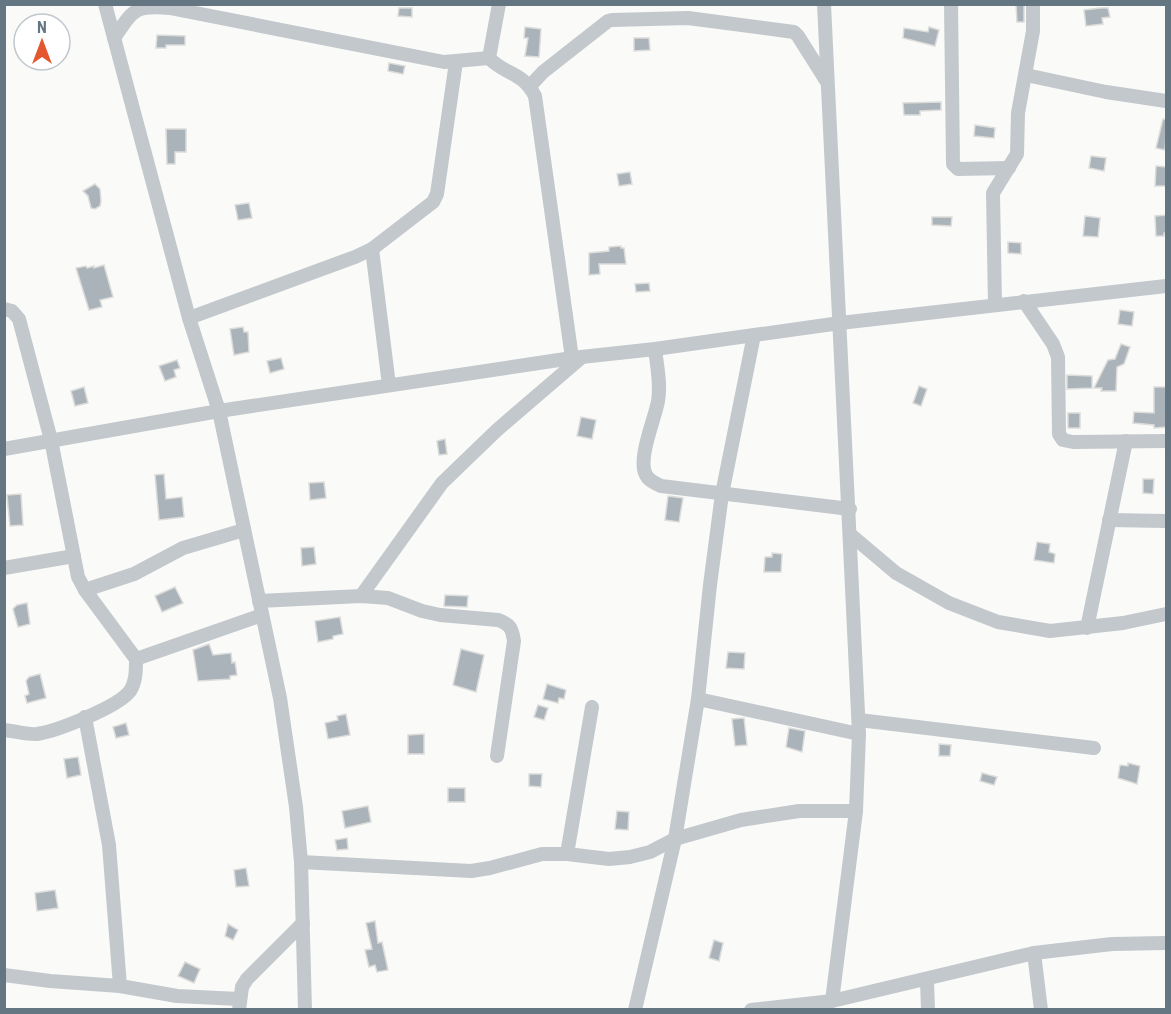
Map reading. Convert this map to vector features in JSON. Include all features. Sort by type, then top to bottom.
[{"type":"street","points":[[105,4],[189,318],[219,411],[280,698],[301,862],[305,1010]]},
{"type":"street","points":[[489,58],[498,4]]},
{"type":"street","points":[[824,4],[859,727],[856,811],[832,1001]]},
{"type":"street","points":[[951,4],[952,164],[958,169],[1009,168]]},
{"type":"street","points":[[995,305],[993,193],[1017,154],[1018,113],[1033,32],[1033,4]]},
{"type":"street","points":[[114,38],[132,12],[141,8],[170,8],[444,62],[489,58]]},
{"type":"street","points":[[530,86],[543,72],[608,21],[688,11],[794,32],[829,85]]},
{"type":"street","points":[[489,58],[521,77],[530,86],[538,110],[545,172],[578,357]]},
{"type":"street","points":[[189,318],[372,249],[433,202],[456,62]]},
{"type":"street","points":[[1026,75],[1106,92],[1167,101]]},
{"type":"street","points":[[372,249],[390,386]]},
{"type":"street","points":[[4,449],[219,411],[578,357],[656,349],[840,323],[1167,286]]},
{"type":"street","points":[[1024,301],[1053,344],[1058,357],[1059,434],[1064,440],[1073,442],[1167,441]]},
{"type":"street","points":[[4,309],[12,311],[19,319],[51,440],[78,577],[136,659],[135,681],[129,692],[117,703],[49,731],[34,734],[4,730]]},
{"type":"street","points":[[635,1010],[675,839],[698,699],[722,494],[754,335]]},
{"type":"street","points":[[656,349],[658,401],[645,451],[645,474],[652,482],[661,486],[850,509]]},
{"type":"street","points":[[361,596],[442,483],[578,357]]},
{"type":"street","points":[[1087,628],[1126,441]]},
{"type":"street","points":[[1109,520],[1167,521]]},
{"type":"street","points":[[85,590],[134,574],[183,548],[244,530]]},
{"type":"street","points":[[851,535],[896,573],[949,603],[998,622],[1050,631],[1123,623],[1167,614]]},
{"type":"street","points":[[4,568],[74,556]]},
{"type":"street","points":[[136,659],[260,608],[361,596],[388,598],[440,615],[507,622],[511,627],[514,641],[497,756]]},
{"type":"street","points":[[698,699],[859,727],[1094,748]]},
{"type":"street","points":[[567,854],[592,707]]},
{"type":"street","points":[[85,717],[109,845],[120,986]]},
{"type":"street","points":[[301,862],[471,871],[542,854],[567,854],[609,859],[630,858],[650,852],[675,839],[741,820],[799,812],[856,811]]},
{"type":"street","points":[[4,975],[120,986],[239,1004],[242,987],[247,979],[303,923]]},
{"type":"street","points":[[751,1010],[787,1008],[832,1001],[1034,953],[1112,944],[1167,943]]},
{"type":"street","points":[[1034,953],[1041,1010]]},
{"type":"street","points":[[927,980],[928,1010]]},
{"type":"building","points":[[1016,4],[1024,4],[1024,22],[1017,22]]},
{"type":"building","points":[[399,8],[412,8],[412,17],[398,16]]},
{"type":"building","points":[[1108,8],[1110,17],[1102,18],[1103,24],[1086,26],[1084,10]]},
{"type":"building","points":[[525,27],[541,29],[539,57],[525,56],[528,38],[524,38]]},
{"type":"building","points":[[929,27],[939,30],[935,46],[903,38],[904,28],[928,32]]},
{"type":"building","points":[[157,35],[185,36],[185,45],[166,45],[166,48],[156,48]]},
{"type":"building","points":[[634,38],[649,38],[650,50],[634,51]]},
{"type":"building","points":[[389,63],[405,66],[403,74],[388,71]]},
{"type":"building","points":[[941,102],[941,110],[920,111],[920,115],[904,115],[903,103]]},
{"type":"building","points":[[1163,119],[1167,120],[1165,150],[1156,148]]},
{"type":"building","points":[[975,125],[995,128],[994,138],[974,136]]},
{"type":"building","points":[[166,129],[186,129],[186,152],[175,152],[175,164],[167,164]]},
{"type":"building","points":[[1091,156],[1106,158],[1104,171],[1089,168]]},
{"type":"building","points":[[1156,166],[1167,167],[1167,186],[1155,186]]},
{"type":"building","points":[[630,172],[632,184],[619,186],[617,174]]},
{"type":"building","points":[[95,184],[100,189],[101,201],[100,206],[95,209],[91,208],[88,196],[83,191]]},
{"type":"building","points":[[249,203],[252,218],[238,220],[235,205]]},
{"type":"building","points":[[1167,215],[1167,233],[1164,233],[1164,236],[1156,236],[1155,216]]},
{"type":"building","points":[[1085,216],[1100,218],[1098,237],[1083,236]]},
{"type":"building","points":[[932,217],[952,217],[951,226],[932,225]]},
{"type":"building","points":[[1008,242],[1021,243],[1021,254],[1008,253]]},
{"type":"building","points":[[609,247],[624,248],[626,264],[599,264],[600,274],[589,275],[589,253],[609,251]]},
{"type":"building","points":[[104,265],[113,297],[100,300],[102,307],[89,310],[76,268],[94,266],[94,268]]},
{"type":"building","points":[[649,283],[650,291],[636,292],[635,284]]},
{"type":"building","points":[[1120,310],[1134,312],[1132,326],[1118,324]]},
{"type":"building","points":[[243,327],[244,332],[248,332],[249,352],[234,355],[230,329]]},
{"type":"building","points":[[1121,344],[1130,347],[1124,364],[1117,367],[1116,391],[1101,391],[1102,388],[1094,388],[1108,360],[1115,359]]},
{"type":"building","points":[[281,358],[284,369],[270,373],[267,361]]},
{"type":"building","points":[[177,360],[180,368],[174,370],[176,377],[165,381],[159,366]]},
{"type":"building","points":[[1067,375],[1092,376],[1092,388],[1067,389]]},
{"type":"building","points":[[919,386],[927,389],[921,406],[913,403]]},
{"type":"building","points":[[84,387],[88,403],[75,406],[71,391]]},
{"type":"building","points":[[1154,387],[1167,387],[1167,427],[1154,428],[1154,425],[1133,423],[1134,412],[1154,413]]},
{"type":"building","points":[[1068,413],[1080,413],[1080,428],[1068,428]]},
{"type":"building","points":[[581,417],[596,420],[592,439],[577,436]]},
{"type":"building","points":[[445,439],[447,454],[439,455],[437,441]]},
{"type":"building","points":[[164,474],[166,499],[182,497],[184,517],[159,520],[155,475]]},
{"type":"building","points":[[1143,479],[1154,479],[1153,494],[1143,493]]},
{"type":"building","points":[[324,482],[326,498],[310,500],[309,483]]},
{"type":"building","points":[[21,494],[23,525],[10,526],[7,495]]},
{"type":"building","points":[[668,496],[683,498],[679,522],[665,520]]},
{"type":"building","points":[[1037,542],[1050,544],[1049,552],[1055,554],[1054,563],[1034,560]]},
{"type":"building","points":[[314,547],[316,564],[302,566],[301,548]]},
{"type":"building","points":[[772,553],[782,554],[781,572],[764,572],[765,557],[772,557]]},
{"type":"building","points":[[175,587],[183,603],[162,612],[155,596]]},
{"type":"building","points":[[445,595],[468,596],[467,607],[444,606]]},
{"type":"building","points":[[27,603],[30,624],[18,627],[13,609],[17,605]]},
{"type":"building","points":[[340,617],[343,634],[318,642],[315,621]]},
{"type":"building","points":[[209,644],[213,655],[231,653],[237,675],[230,676],[230,679],[198,681],[193,650]]},
{"type":"building","points":[[461,649],[484,655],[476,692],[453,685]]},
{"type":"building","points":[[728,652],[745,653],[744,669],[726,668]]},
{"type":"building","points":[[40,674],[46,698],[27,703],[25,696],[29,694],[26,681],[29,677]]},
{"type":"building","points":[[547,684],[566,690],[564,699],[559,698],[558,703],[543,699]]},
{"type":"building","points":[[538,705],[548,708],[544,720],[534,717]]},
{"type":"building","points":[[346,714],[350,735],[328,739],[325,723],[338,720],[337,716]]},
{"type":"building","points":[[744,718],[747,745],[735,746],[732,719]]},
{"type":"building","points":[[126,723],[129,735],[116,738],[113,727]]},
{"type":"building","points":[[789,728],[805,731],[802,752],[786,747]]},
{"type":"building","points":[[424,734],[424,754],[408,754],[408,735]]},
{"type":"building","points":[[939,744],[951,745],[950,756],[939,756]]},
{"type":"building","points":[[78,757],[81,775],[67,778],[64,759]]},
{"type":"building","points":[[1128,763],[1140,766],[1137,784],[1118,778],[1120,765],[1128,766]]},
{"type":"building","points":[[982,773],[997,777],[994,785],[980,781]]},
{"type":"building","points":[[529,774],[542,774],[541,787],[529,786]]},
{"type":"building","points":[[448,788],[465,788],[465,802],[448,802]]},
{"type":"building","points":[[368,806],[371,822],[345,828],[342,811]]},
{"type":"building","points":[[617,811],[629,812],[628,830],[615,829]]},
{"type":"building","points":[[347,838],[348,849],[337,850],[335,840]]},
{"type":"building","points":[[246,868],[249,886],[236,887],[234,870]]},
{"type":"building","points":[[55,890],[58,908],[37,911],[35,893]]},
{"type":"building","points":[[375,921],[378,943],[382,942],[388,970],[377,972],[375,965],[369,967],[365,950],[372,949],[366,923]]},
{"type":"building","points":[[228,924],[238,930],[233,940],[225,936]]},
{"type":"building","points":[[714,940],[723,943],[719,961],[709,958]]},
{"type":"building","points":[[185,962],[200,969],[194,983],[178,976]]}]
